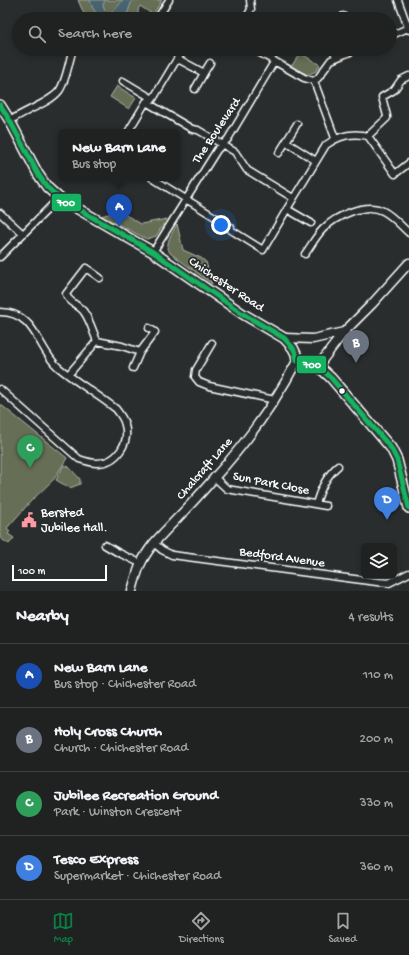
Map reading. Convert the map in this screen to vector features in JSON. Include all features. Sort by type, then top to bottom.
[{"type":"main road","name":"Chichester Road","points":[[0,105],[38,174],[47,187],[59,198],[153,252],[243,314],[284,338],[293,348],[298,361]]},
{"type":"main road","points":[[298,361],[318,366],[331,378],[391,448],[397,460],[409,508]]},
{"type":"street","points":[[161,12],[169,0]]},
{"type":"street","points":[[250,0],[251,9],[250,12]]},
{"type":"street","points":[[397,33],[409,29],[398,0]]},
{"type":"street","points":[[10,121],[51,98],[59,91],[71,56]]},
{"type":"street","points":[[130,129],[146,102],[153,99],[180,56]]},
{"type":"street","points":[[264,56],[304,78],[314,80],[322,74],[327,63],[336,57]]},
{"type":"street","points":[[178,59],[204,73]]},
{"type":"street","name":"The Boulevard","points":[[153,252],[217,150],[228,139],[274,62]]},
{"type":"street","points":[[195,89],[210,63]]},
{"type":"street","points":[[368,136],[388,116],[382,97],[394,90],[401,80],[409,76]]},
{"type":"street","points":[[314,80],[335,138]]},
{"type":"street","points":[[123,81],[153,99]]},
{"type":"street","points":[[146,102],[235,152],[247,170],[293,198]]},
{"type":"street","points":[[279,153],[297,124]]},
{"type":"street","points":[[157,181],[231,227],[231,230],[263,250],[326,145],[335,138],[358,133],[368,136],[395,174],[409,163]]},
{"type":"street","points":[[286,142],[316,161]]},
{"type":"street","points":[[0,257],[59,198]]},
{"type":"street","points":[[287,209],[311,223]]},
{"type":"street","points":[[305,254],[315,239],[337,218],[362,209],[378,209],[384,211],[409,234]]},
{"type":"street","points":[[0,213],[23,234]]},
{"type":"street","points":[[318,366],[344,332],[409,263]]},
{"type":"street","points":[[97,341],[88,318],[83,311],[67,298],[66,294],[86,268],[100,278]]},
{"type":"street","points":[[0,312],[11,313],[23,319],[34,330],[57,366],[116,409],[125,426],[126,435],[122,449],[113,458],[106,462],[98,463],[79,459],[0,389]]},
{"type":"street","points":[[134,368],[140,352],[155,332],[149,328]]},
{"type":"street","points":[[284,338],[313,339],[344,332]]},
{"type":"street","points":[[97,341],[122,346],[140,352]]},
{"type":"street","points":[[69,374],[97,341]]},
{"type":"street","points":[[212,343],[196,370],[195,377],[199,382],[210,386],[275,400]]},
{"type":"street","name":"Chalcraft Lane","points":[[132,591],[140,563],[154,543],[215,478],[245,442],[275,400],[298,361]]},
{"type":"street","points":[[316,504],[319,494],[331,472],[338,466]]},
{"type":"street","name":"Sun Park Close","points":[[215,478],[227,489],[326,506]]},
{"type":"street","name":"Bedford Avenue","points":[[154,543],[162,550],[172,555],[377,582],[389,583],[409,573]]},
{"type":"street","points":[[105,544],[117,552],[140,563]]},
{"type":"green space","points":[[78,0],[162,0],[155,12],[149,12],[140,6],[138,12],[83,12]]},
{"type":"green space","points":[[298,56],[305,56],[320,65],[316,71],[308,75],[291,67]]},
{"type":"green space","points":[[117,86],[136,98],[129,109],[110,97]]},
{"type":"green space","points":[[119,211],[141,224],[167,219],[156,236],[147,239],[101,216]]},
{"type":"green space","points":[[177,224],[183,250],[201,258],[206,262],[212,284],[170,253],[168,249],[168,242]]},
{"type":"green space","points":[[0,404],[67,458],[54,479],[31,501],[7,528],[10,531],[8,534],[14,538],[9,544],[0,538]]},
{"type":"green space","points":[[64,465],[69,467],[80,479],[80,484],[70,488],[56,480]]},
{"type":"water","points":[[90,0],[105,0],[103,5],[107,12],[95,12]]},
{"type":"water","points":[[122,0],[132,0],[128,12],[107,12],[116,8]]},
{"type":"transit line","name":"700","points":[[0,105],[38,174],[47,187],[59,198],[153,252],[243,314],[284,338],[293,348],[297,361],[318,366],[331,378],[391,448],[397,460],[409,508]]},
{"type":"place","name":"New Barn Lane","points":[[119,227]]},
{"type":"place","name":"Holy Cross Church","points":[[356,363]]},
{"type":"place","name":"Jubilee Recreation Ground","points":[[30,468]]},
{"type":"place","name":"Bersted Jubilee Hall.","points":[[29,520]]},
{"type":"place","name":"Tesco Express","points":[[387,520]]}]
